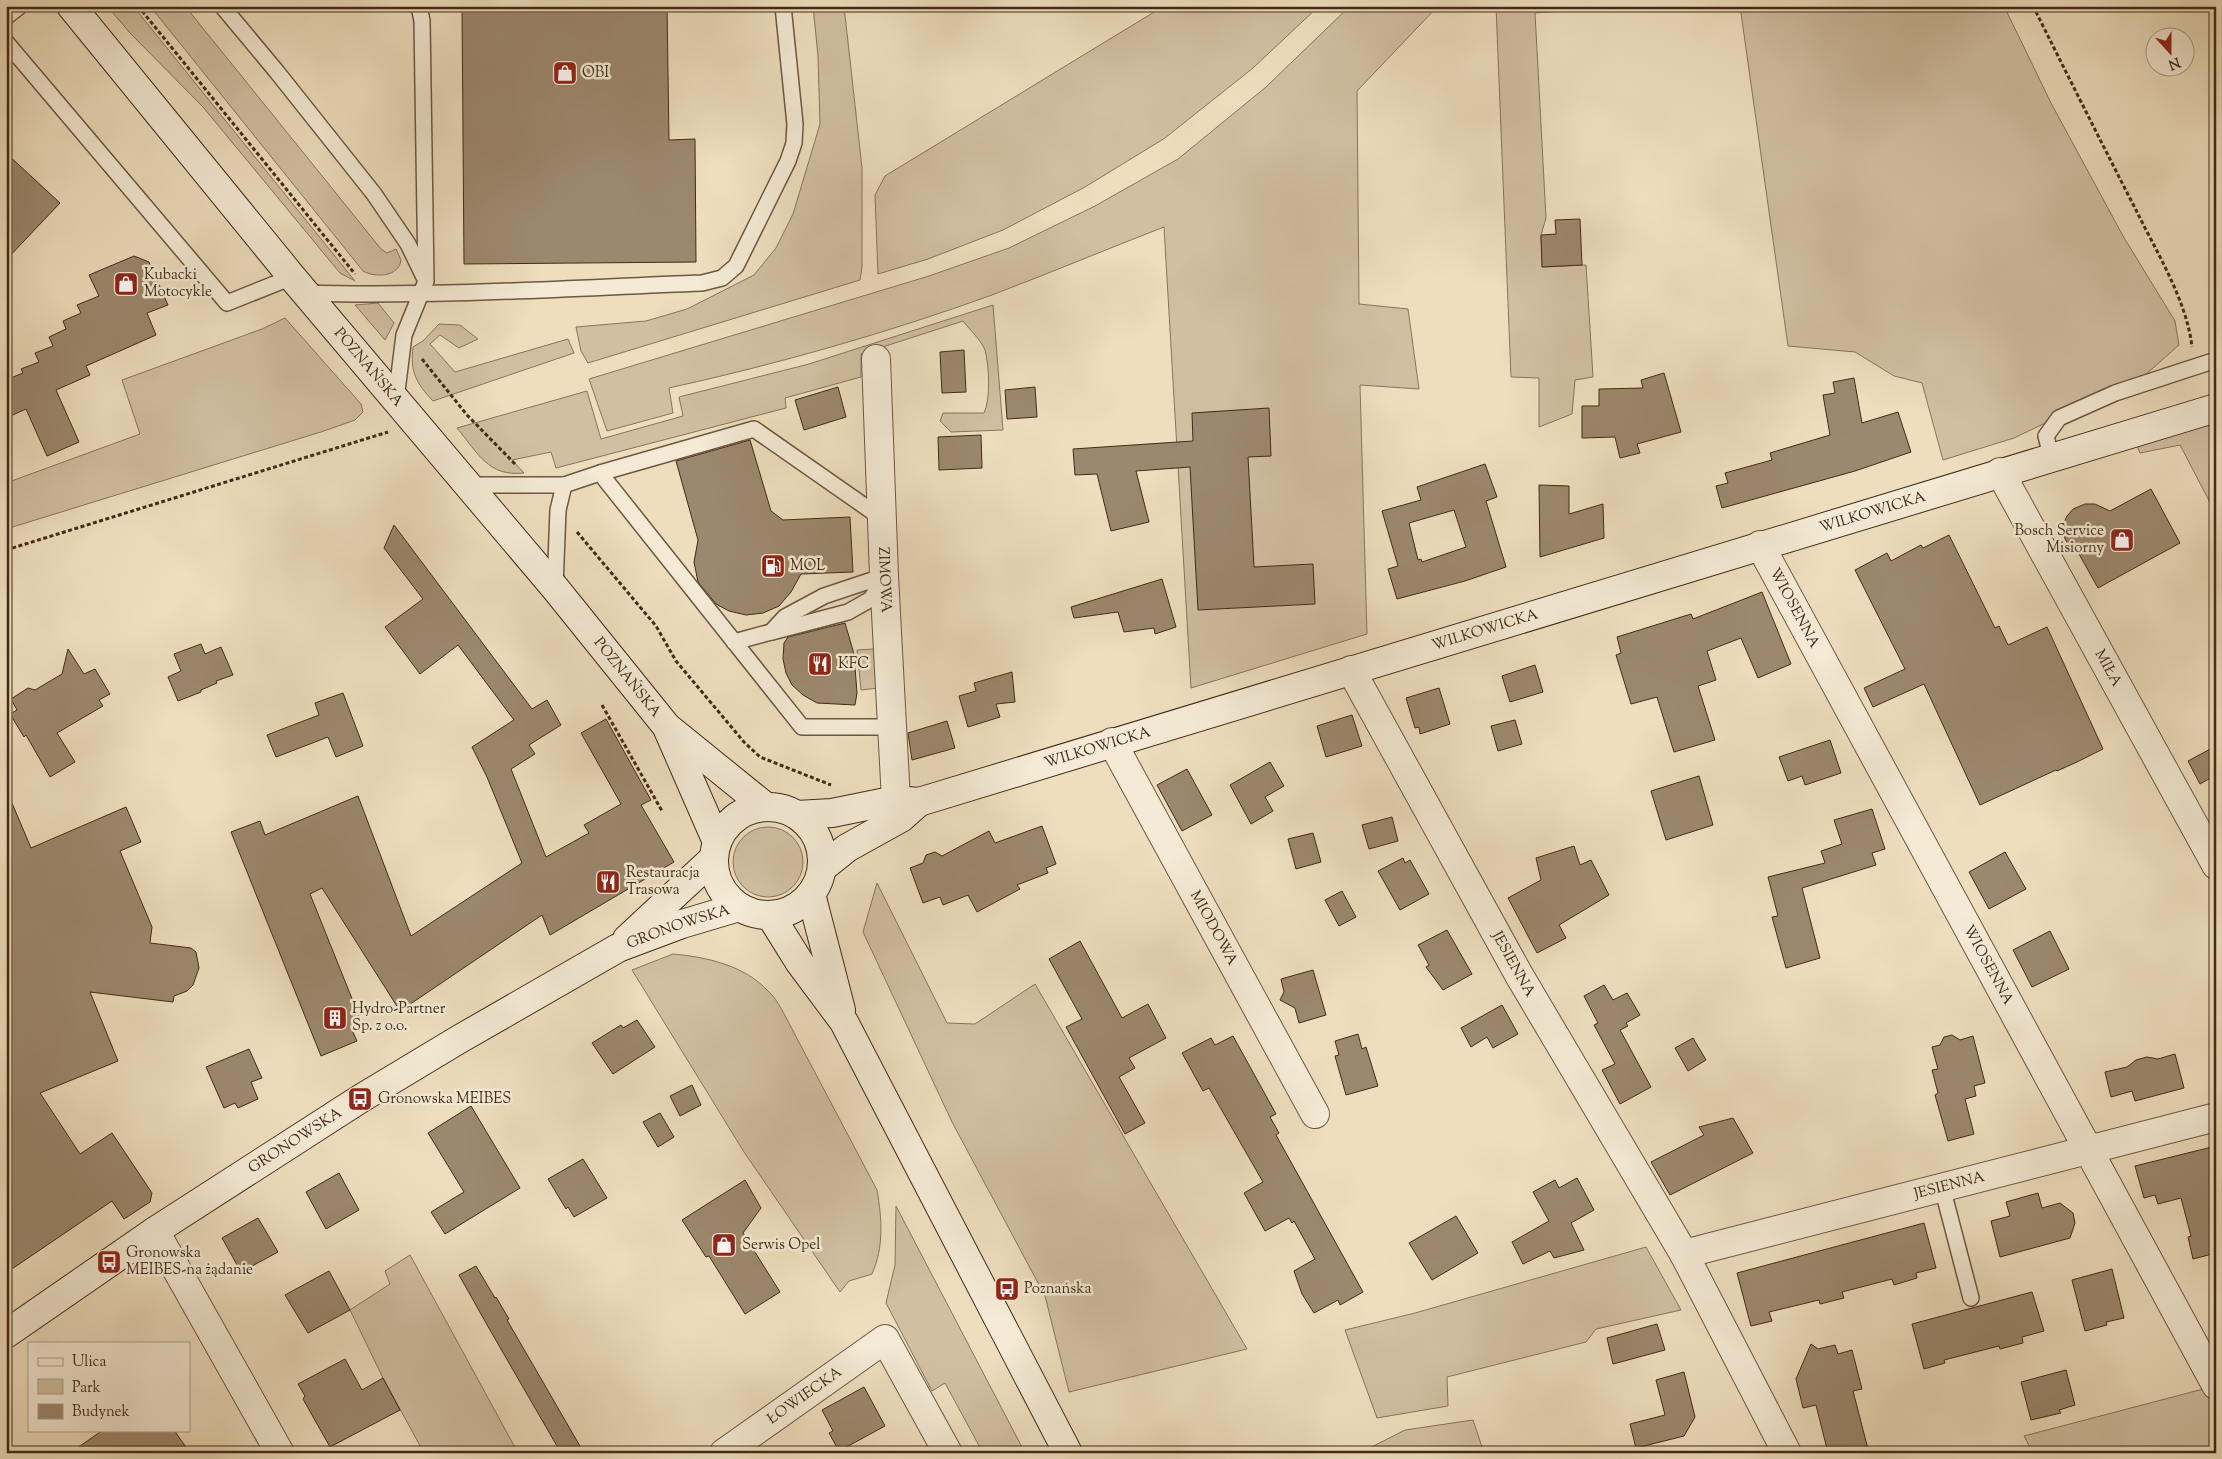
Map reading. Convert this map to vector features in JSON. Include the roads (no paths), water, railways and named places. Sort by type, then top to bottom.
[{"type":"street","name":"POZNAŃSKA","points":[[71,6],[299,285],[555,588],[666,727],[766,807]]},
{"type":"street","name":"ZIMOWA","points":[[876,359],[892,727],[908,801]]},
{"type":"street","name":"WILKOWICKA","points":[[796,815],[832,813],[908,801],[1112,742],[2051,456],[2216,408]]},
{"type":"street","name":"MIŁA","points":[[2000,472],[2216,865]]},
{"type":"street","name":"WIOSENNA","points":[[1760,545],[2216,1385]]},
{"type":"street","name":"JESIENNA","points":[[1351,670],[1519,975],[1684,1254],[1787,1453]]},
{"type":"street","name":"POZNAŃSKA","points":[[666,727],[716,850]]},
{"type":"street","name":"MIODOWA","points":[[1112,742],[1315,1114]]},
{"type":"street","name":"WILKOWICKA","points":[[822,868],[847,848],[901,818],[908,801]]},
{"type":"street","points":[[766,807],[782,809],[796,815],[808,825],[817,838],[822,853],[822,868],[818,882],[811,894],[793,910],[770,915],[748,912],[738,907],[730,900],[720,886],[714,870],[716,850],[725,829],[736,818],[750,810],[766,807]]},
{"type":"street","name":"GRONOWSKA","points":[[618,948],[716,850]]},
{"type":"street","points":[[811,894],[844,1022]]},
{"type":"street","name":"GRONOWSKA","points":[[6,1334],[154,1231],[433,1054],[618,948],[682,924],[738,907]]},
{"type":"street","points":[[770,915],[800,963],[844,1022],[1068,1453]]},
{"type":"street","name":"JESIENNA","points":[[1684,1254],[2089,1148],[2216,1117]]},
{"type":"street","points":[[154,1231],[280,1453]]},
{"type":"street","name":"ŁOWIECKA","points":[[724,1453],[885,1339],[948,1453]]},
{"type":"lane","points":[[6,17],[20,6]]},
{"type":"lane","points":[[222,6],[374,194],[408,244],[423,287]]},
{"type":"lane","points":[[396,399],[404,335],[423,287],[422,21],[419,6]]},
{"type":"lane","points":[[6,42],[228,303],[299,285],[371,295],[423,287],[702,283],[712,282],[730,273],[736,266],[788,161],[794,143],[795,124],[783,6]]},
{"type":"lane","points":[[2051,456],[2046,436],[2059,418],[2115,393],[2216,360]]},
{"type":"lane","points":[[468,485],[564,485],[600,473],[754,430],[883,519]]},
{"type":"lane","points":[[600,473],[802,727],[892,727]]},
{"type":"lane","points":[[555,588],[558,510],[564,485]]},
{"type":"lane","points":[[734,642],[848,612],[871,599],[884,576]]},
{"type":"lane","points":[[771,632],[785,617],[824,596],[884,576]]},
{"type":"lane","points":[[1942,1187],[1971,1298]]},
{"type":"place","name":"OBI","points":[[565,73]]},
{"type":"place","name":"Kubacki Motocykle","points":[[126,284]]},
{"type":"place","name":"Bosch Service Misiorny","points":[[2122,540]]},
{"type":"place","name":"MOL","points":[[773,566]]},
{"type":"place","name":"KFC","points":[[820,664]]},
{"type":"place","name":"Restauracja Trasowa","points":[[608,882]]},
{"type":"place","name":"Hydro-Partner Sp. z o.o.","points":[[335,1018]]},
{"type":"place","name":"Gronowska MEIBES","points":[[360,1099]]},
{"type":"place","name":"Serwis Opel","points":[[724,1245]]},
{"type":"place","name":"Gronowska MEIBES-na żądanie","points":[[109,1262]]},
{"type":"place","name":"Poznańska","points":[[1007,1289]]}]
